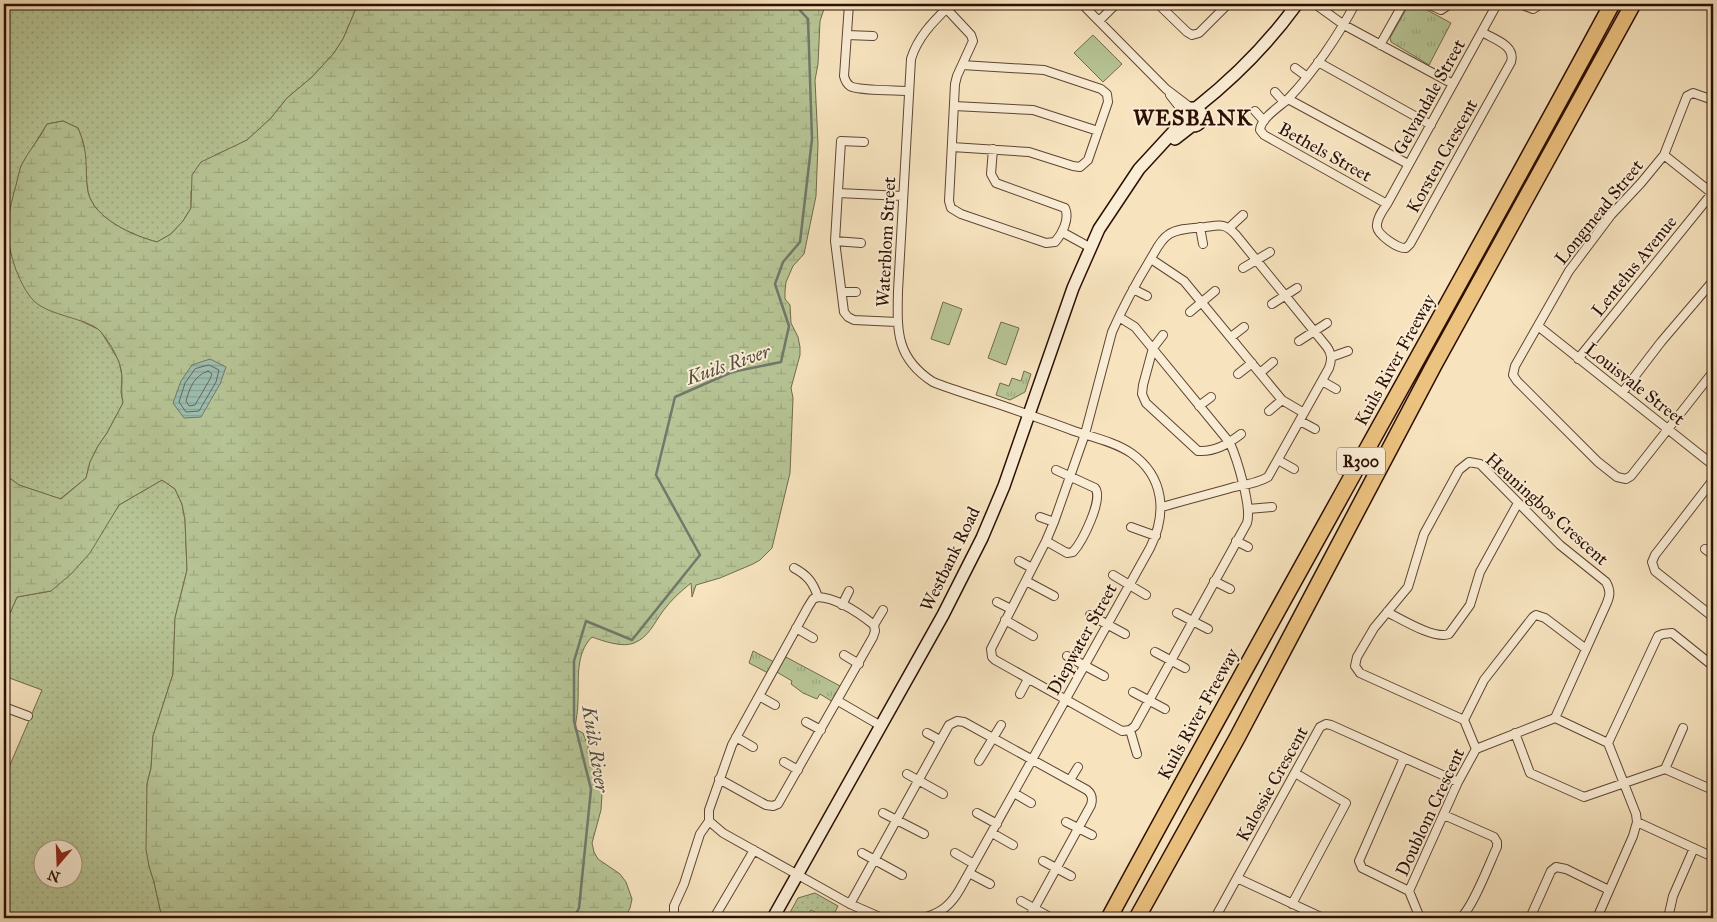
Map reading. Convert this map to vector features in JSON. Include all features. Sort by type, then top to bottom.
[{"type":"highway","name":"Kuils River Freeway","points":[[1109,918],[1213,725],[1420,356],[1612,4]]},
{"type":"highway","name":"Kuils River Freeway","points":[[1137,918],[1242,730],[1434,365],[1633,4]]},
{"type":"street","points":[[849,4],[844,76],[847,83],[854,87],[909,91]]},
{"type":"street","points":[[1082,4],[1192,115]]},
{"type":"street","points":[[1099,21],[1116,4]]},
{"type":"street","points":[[1158,4],[1192,35],[1199,33],[1228,4]]},
{"type":"street","name":"Westbank Road","points":[[773,918],[943,615],[982,538],[1004,486],[1069,299],[1099,228],[1132,180],[1192,115],[1222,88],[1276,32],[1297,4]]},
{"type":"street","points":[[1315,4],[1344,25],[1453,84]]},
{"type":"street","name":"Bethels Street","points":[[1355,4],[1344,25],[1318,62],[1286,100],[1264,121],[1260,128],[1264,135],[1387,204]]},
{"type":"street","points":[[1380,45],[1403,4]]},
{"type":"street","points":[[1428,4],[1441,10],[1450,4]]},
{"type":"street","name":"Gelvandale Street","points":[[1387,204],[1497,4]]},
{"type":"street","points":[[1520,4],[1534,9],[1541,4]]},
{"type":"street","points":[[947,5],[972,38],[972,44],[956,76],[949,201],[952,210],[1046,243],[1055,242],[1062,232],[1068,215],[1064,207],[999,184],[994,180],[992,174],[993,149]]},
{"type":"street","name":"Waterblom Street","points":[[947,5],[917,42],[911,59],[897,322],[898,336],[903,352],[924,376],[945,387],[1029,415]]},
{"type":"street","name":"Korsten Crescent","points":[[1387,204],[1377,222],[1377,229],[1396,246],[1406,248],[1410,244],[1511,62],[1512,55],[1510,49],[1482,32]]},
{"type":"street","points":[[847,35],[873,36]]},
{"type":"street","points":[[1318,62],[1431,125]]},
{"type":"street","points":[[952,147],[1029,152],[1080,167],[1088,160],[1108,99],[1107,94],[1100,89],[1044,70],[962,65]]},
{"type":"street","points":[[1296,68],[1306,76]]},
{"type":"street","name":"Bethels Street","points":[[1275,92],[1286,100]]},
{"type":"street","name":"Longmead Street","points":[[1668,430],[1631,476],[1622,478],[1598,462],[1513,375],[1515,366],[1569,271],[1611,215],[1664,155],[1685,98],[1693,93],[1713,100]]},
{"type":"street","points":[[1286,100],[1408,164]]},
{"type":"street","points":[[954,106],[1033,110],[1098,131]]},
{"type":"street","name":"Bethels Street","points":[[1255,111],[1264,121]]},
{"type":"street","points":[[864,142],[841,141],[835,241],[844,312],[849,318],[897,322]]},
{"type":"street","points":[[1664,155],[1713,193]]},
{"type":"street","points":[[838,193],[904,196]]},
{"type":"street","name":"Lentelus Avenue","points":[[1578,359],[1713,193]]},
{"type":"street","points":[[1230,228],[1243,215]]},
{"type":"street","points":[[1119,317],[1135,327],[1230,443],[1236,459],[1243,485],[1248,509],[1248,520],[1135,726],[1130,730],[1122,731],[992,657],[992,644],[1046,542],[1054,522],[1085,434],[1110,341],[1119,317],[1133,289],[1169,234],[1200,227],[1223,225],[1230,228],[1327,347],[1331,357],[1329,368],[1268,477],[1243,485],[1162,507]]},
{"type":"street","points":[[1200,227],[1204,244]]},
{"type":"street","points":[[1062,232],[1092,245]]},
{"type":"street","points":[[835,241],[860,243]]},
{"type":"street","points":[[1243,268],[1270,252]]},
{"type":"street","points":[[1151,259],[1184,281],[1282,400],[1304,412]]},
{"type":"street","points":[[1622,393],[1661,342],[1713,281]]},
{"type":"street","points":[[1272,304],[1298,288]]},
{"type":"street","points":[[1133,289],[1147,296]]},
{"type":"street","points":[[1190,312],[1215,291]]},
{"type":"street","points":[[842,292],[856,292]]},
{"type":"street","points":[[1299,341],[1327,323]]},
{"type":"street","name":"Louisvale Street","points":[[1538,326],[1713,465]]},
{"type":"street","points":[[1231,338],[1244,327]]},
{"type":"street","points":[[1163,335],[1153,348],[1142,391],[1142,398],[1196,450],[1207,451],[1230,443],[1242,434]]},
{"type":"street","points":[[1331,357],[1348,352]]},
{"type":"street","points":[[1260,373],[1273,362]]},
{"type":"street","points":[[1238,374],[1252,363]]},
{"type":"street","points":[[1668,430],[1713,372]]},
{"type":"street","points":[[1322,381],[1336,389]]},
{"type":"street","points":[[1199,406],[1211,397]]},
{"type":"street","points":[[1269,411],[1282,400]]},
{"type":"street","name":"Diepwater Street","points":[[923,918],[941,916],[956,896],[1130,584],[1156,536],[1160,524],[1162,507],[1156,486],[1150,473],[1140,462],[1124,450],[1085,434],[1029,415]]},
{"type":"street","points":[[1300,421],[1315,429]]},
{"type":"street","points":[[1278,460],[1294,469]]},
{"type":"street","name":"Heuningbos Crescent","points":[[1464,720],[1358,672],[1355,664],[1374,628],[1408,587],[1424,534],[1462,466],[1469,462],[1480,464],[1566,551],[1606,582],[1608,586],[1609,598],[1554,718]]},
{"type":"street","points":[[1046,542],[1067,553],[1073,552],[1089,524],[1098,497],[1098,491],[1095,488],[1056,470]]},
{"type":"street","points":[[1713,480],[1655,555],[1652,562],[1655,571],[1713,617]]},
{"type":"street","points":[[1387,612],[1434,634],[1444,636],[1449,634],[1470,605],[1480,572],[1518,503]]},
{"type":"street","points":[[1248,509],[1272,507]]},
{"type":"street","points":[[1040,517],[1054,522]]},
{"type":"street","points":[[1131,527],[1156,536]]},
{"type":"street","points":[[1236,541],[1248,547]]},
{"type":"street","points":[[1705,549],[1713,555]]},
{"type":"street","points":[[1019,561],[1032,568]]},
{"type":"street","points":[[794,568],[809,578],[818,597]]},
{"type":"street","points":[[1114,575],[1146,595]]},
{"type":"street","points":[[1026,581],[1054,596]]},
{"type":"street","points":[[1214,581],[1230,589]]},
{"type":"street","points":[[842,605],[849,592]]},
{"type":"street","points":[[677,918],[674,914],[674,906],[684,884],[700,834],[708,821],[709,810],[726,758],[810,602],[818,597],[825,597],[874,625]]},
{"type":"street","points":[[997,602],[1011,609]]},
{"type":"street","points":[[719,779],[766,805],[773,806],[780,803],[874,636],[874,625],[883,610]]},
{"type":"street","points":[[1177,613],[1208,629]]},
{"type":"street","points":[[1090,615],[1125,634]]},
{"type":"street","points":[[1476,749],[1464,720],[1484,680],[1533,616],[1545,618],[1586,649]]},
{"type":"street","points":[[1005,620],[1033,636]]},
{"type":"street","points":[[796,628],[813,638]]},
{"type":"street","points":[[1608,743],[1658,636],[1672,634],[1713,666]]},
{"type":"street","points":[[1156,652],[1185,668]]},
{"type":"street","points":[[844,655],[859,664]]},
{"type":"street","points":[[1067,656],[1104,676]]},
{"type":"street","points":[[1020,694],[1028,679]]},
{"type":"street","points":[[1134,692],[1165,709]]},
{"type":"street","points":[[759,696],[775,705]]},
{"type":"street","points":[[838,701],[881,726]]},
{"type":"street","points":[[4,709],[28,716]]},
{"type":"street","points":[[1554,718],[1608,743],[1636,814],[1637,822],[1633,836],[1596,918]]},
{"type":"street","name":"Doublom Crescent","points":[[1420,918],[1409,891],[1458,782],[1476,749],[1554,718]]},
{"type":"street","points":[[850,904],[940,740],[949,725],[957,720],[1070,780],[1087,790],[1092,797],[1091,805],[1029,918]]},
{"type":"street","points":[[806,722],[821,730]]},
{"type":"street","name":"Kalossie Crescent","points":[[1215,918],[1320,727],[1326,724],[1331,725],[1458,782]]},
{"type":"street","points":[[979,761],[1001,725]]},
{"type":"street","points":[[1665,768],[1683,728]]},
{"type":"street","points":[[1130,730],[1138,754]]},
{"type":"street","points":[[927,733],[940,740]]},
{"type":"street","points":[[1515,733],[1530,773],[1580,796],[1588,797],[1665,768],[1713,790]]},
{"type":"street","points":[[736,737],[753,746]]},
{"type":"street","points":[[1404,758],[1359,861],[1362,868],[1409,891]]},
{"type":"street","points":[[784,762],[798,770]]},
{"type":"street","points":[[1070,780],[1078,768]]},
{"type":"street","points":[[1292,904],[1346,803],[1295,773]]},
{"type":"street","points":[[907,774],[943,794]]},
{"type":"street","points":[[1014,793],[1031,803]]},
{"type":"street","points":[[977,812],[997,824]]},
{"type":"street","points":[[882,813],[924,834]]},
{"type":"street","points":[[1444,815],[1494,837],[1497,842],[1475,894],[1467,910],[1460,918]]},
{"type":"street","points":[[708,821],[716,829],[850,904],[882,918]]},
{"type":"street","points":[[1066,822],[1092,835]]},
{"type":"street","points":[[1637,822],[1713,857]]},
{"type":"street","points":[[992,833],[1013,845]]},
{"type":"street","points":[[1668,918],[1673,896],[1694,848]]},
{"type":"street","points":[[714,918],[754,850]]},
{"type":"street","points":[[955,852],[974,864]]},
{"type":"street","points":[[862,853],[902,875]]},
{"type":"street","points":[[1043,861],[1071,876]]},
{"type":"street","points":[[1530,918],[1551,871],[1556,867],[1566,869],[1609,890]]},
{"type":"street","points":[[969,873],[990,884]]},
{"type":"street","points":[[1237,878],[1324,918]]},
{"type":"street","points":[[1021,901],[1048,916]]},
{"type":"green space","points":[[4,4],[358,4],[343,39],[334,53],[247,140],[215,155],[191,191],[191,208],[183,221],[171,234],[157,242],[116,225],[106,218],[92,202],[87,186],[84,146],[78,128],[63,121],[47,124],[21,166],[9,214],[9,245],[19,276],[85,323],[100,330],[119,361],[122,376],[121,392],[123,403],[90,462],[86,478],[60,499],[19,485],[4,474]]},
{"type":"green space","points":[[358,4],[824,4],[825,6],[820,21],[818,64],[815,80],[818,144],[816,196],[804,254],[793,266],[786,282],[785,291],[785,299],[790,305],[791,323],[798,337],[800,355],[791,388],[793,398],[790,473],[772,548],[753,564],[720,578],[696,585],[692,597],[691,583],[669,603],[644,637],[634,643],[624,645],[592,637],[580,659],[575,729],[583,733],[586,741],[591,734],[587,752],[600,775],[602,793],[601,810],[592,843],[598,859],[620,874],[626,882],[632,899],[625,918],[162,918],[146,850],[147,784],[151,768],[153,736],[173,674],[175,618],[187,570],[185,520],[182,504],[175,489],[162,480],[119,505],[90,553],[71,574],[51,591],[17,597],[4,623],[4,474],[19,485],[61,499],[86,478],[90,462],[123,403],[120,364],[112,347],[101,332],[89,324],[39,305],[28,294],[16,270],[8,240],[8,222],[20,169],[24,161],[47,124],[63,121],[78,128],[85,149],[87,186],[92,202],[106,218],[116,225],[157,242],[171,234],[183,221],[191,208],[192,175],[201,162],[247,140],[271,118],[287,98],[312,77],[334,53],[343,39]]},
{"type":"green space","points":[[1409,4],[1416,4],[1451,23],[1429,65],[1391,42],[1390,38]]},
{"type":"green space","points":[[1093,35],[1122,64],[1103,82],[1074,53]]},
{"type":"green space","points":[[943,302],[962,309],[949,345],[931,339]]},
{"type":"green space","points":[[1001,322],[1019,328],[1006,365],[988,358]]},
{"type":"green space","points":[[1024,371],[1031,374],[1025,392],[1010,400],[996,395],[1000,383],[1009,386],[1012,378],[1021,381]]},
{"type":"green space","points":[[162,480],[175,489],[182,504],[185,520],[187,570],[175,618],[173,674],[153,736],[151,768],[147,784],[149,866],[162,918],[4,918],[4,779],[42,690],[4,676],[4,623],[17,597],[51,591],[105,527],[119,505]]},
{"type":"green space","points":[[753,651],[774,662],[768,673],[749,663]]},
{"type":"green space","points":[[784,656],[842,687],[833,702],[820,694],[817,699],[803,693],[791,684],[792,681],[775,671]]},
{"type":"green space","points":[[815,893],[838,906],[832,918],[826,918],[811,910],[806,918],[787,918],[798,898]]},
{"type":"water","points":[[210,359],[226,367],[220,384],[201,417],[184,418],[173,403],[181,381],[192,365]]},
{"type":"waterway","name":"Kuils River","points":[[574,918],[579,908],[591,789],[574,721],[574,661],[586,621],[632,640],[700,555],[656,475],[675,397],[732,372],[781,362],[789,326],[775,284],[783,262],[800,242],[812,139],[808,19],[794,4]]},
{"type":"district","name":"WESBANK","points":[[1193,117]]}]
